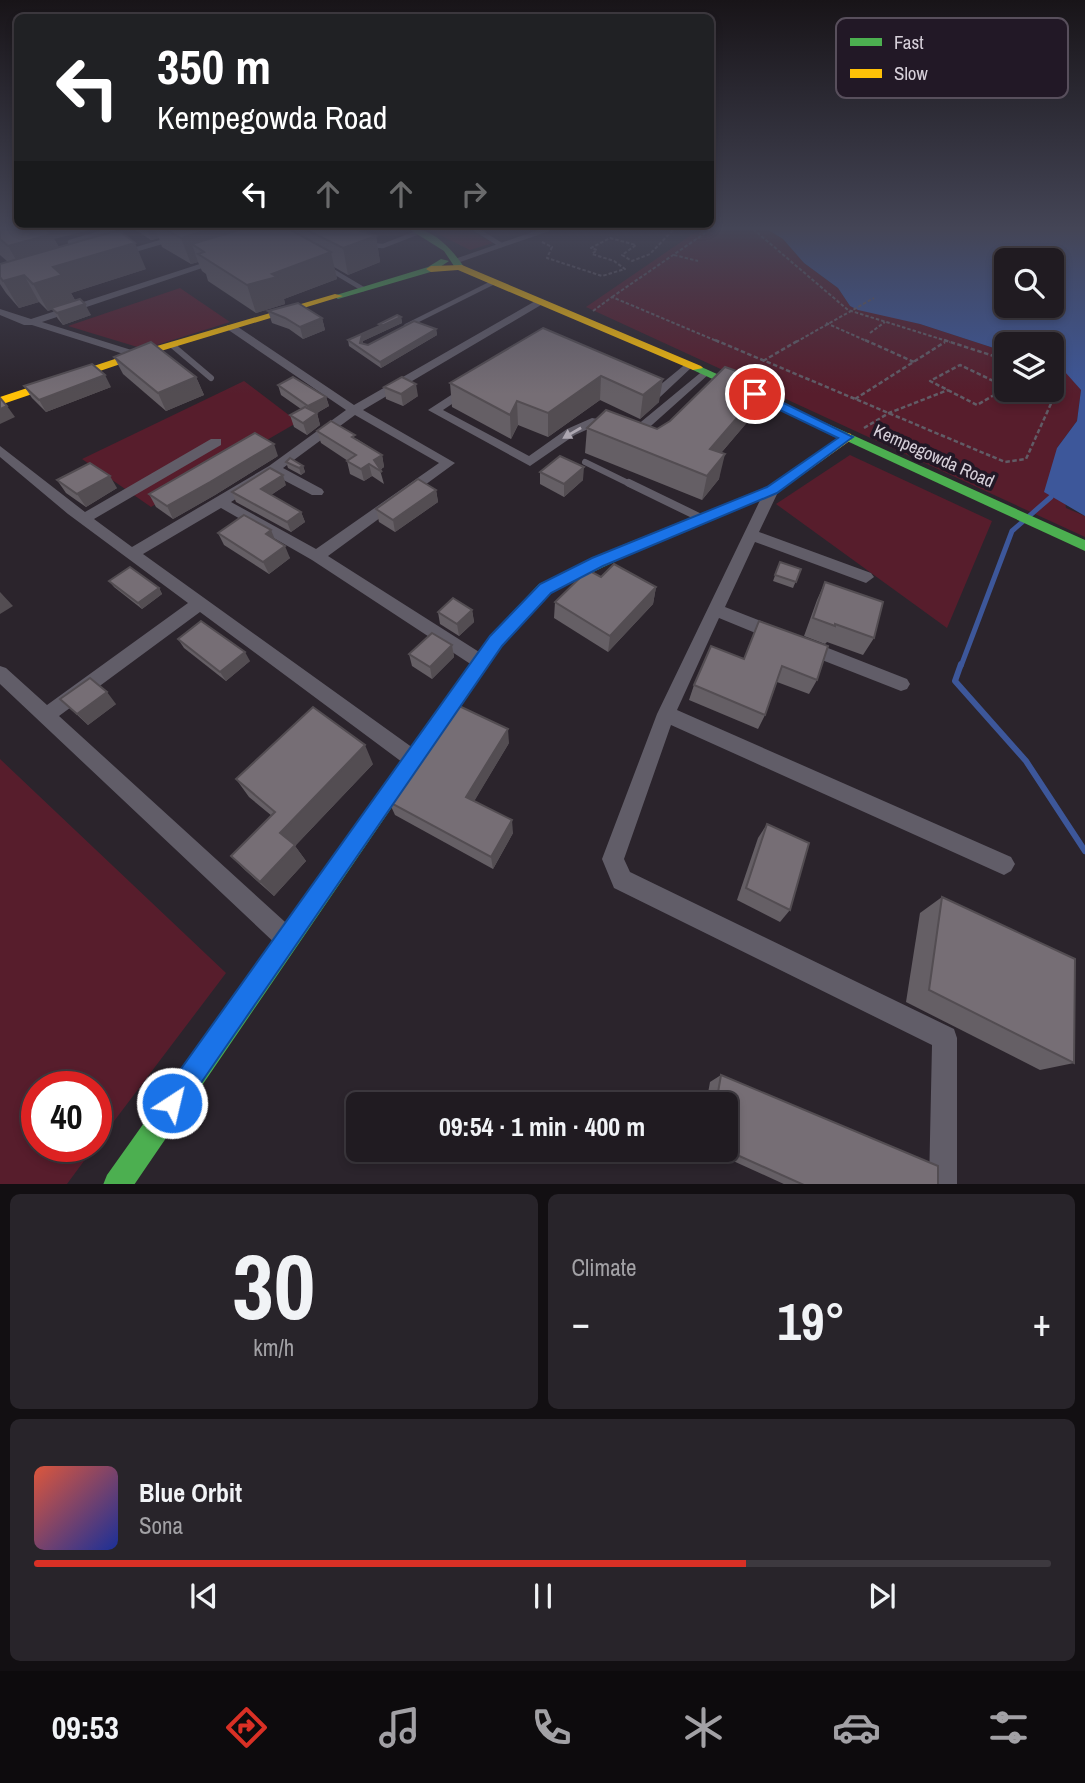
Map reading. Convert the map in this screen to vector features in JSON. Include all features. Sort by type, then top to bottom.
[{"type":"street","points":[[28,323],[147,284]]},
{"type":"street","name":"Kempegowda Road","points":[[0,401],[137,355],[379,284]]},
{"type":"street","name":"Kempegowda Road","points":[[499,284],[705,372],[718,383],[847,437],[1085,546]]},
{"type":"street","points":[[131,554],[274,469],[354,410],[541,303]]},
{"type":"street","points":[[0,312],[28,323],[137,355]]},
{"type":"street","points":[[231,327],[354,410],[448,463],[317,556]]},
{"type":"street","points":[[655,395],[688,365]]},
{"type":"street","points":[[484,378],[434,410],[530,462],[571,432],[596,421],[639,430],[705,372]]},
{"type":"street","points":[[633,385],[672,402]]},
{"type":"street","points":[[123,1182],[287,939],[481,662],[496,641],[545,588],[597,562],[772,490],[847,437]]},
{"type":"street","points":[[84,519],[216,442]]},
{"type":"street","points":[[0,450],[84,519],[413,759]]},
{"type":"street","points":[[274,469],[317,492]]},
{"type":"street","points":[[772,490],[666,713],[613,859],[622,880],[945,1038],[943,1184]]},
{"type":"street","points":[[221,502],[317,556],[481,662]]},
{"type":"street","points":[[751,535],[866,577]]},
{"type":"street","points":[[46,716],[200,604]]},
{"type":"street","points":[[715,610],[901,684]]},
{"type":"street","points":[[0,673],[287,939]]},
{"type":"street","points":[[666,713],[1004,864]]},
{"type":"lane","points":[[355,284],[363,289]]},
{"type":"lane","points":[[401,328],[489,284]]},
{"type":"lane","points":[[172,345],[211,378]]},
{"type":"lane","points":[[585,462],[704,519]]},
{"type":"path","points":[[580,319],[631,284]]},
{"type":"path","points":[[818,284],[848,310],[994,356]]},
{"type":"path","points":[[612,297],[1005,462],[1026,459],[1052,402]]},
{"type":"path","points":[[763,361],[825,323],[874,298]]},
{"type":"path","points":[[870,333],[885,322]]},
{"type":"path","points":[[825,323],[914,362]]},
{"type":"path","points":[[855,399],[945,342]]},
{"type":"path","points":[[994,382],[960,365],[930,381],[977,405],[994,395]]},
{"type":"path","points":[[847,437],[889,414],[948,390]]},
{"type":"shaded area","points":[[619,284],[833,284],[850,306],[920,324],[994,348],[994,402],[1064,402],[1065,371],[1081,390],[1077,421],[1057,448],[1066,508],[1085,516],[1085,537],[586,307]]},
{"type":"shaded area","points":[[180,288],[230,322],[144,349],[68,326]]},
{"type":"shaded area","points":[[244,381],[298,422],[151,507],[82,459]]},
{"type":"shaded area","points":[[850,455],[992,521],[947,628],[776,504]]},
{"type":"shaded area","points":[[0,759],[226,973],[112,1124],[112,1071],[21,1071],[21,1162],[83,1162],[67,1184],[0,1184]]},
{"type":"water","points":[[833,284],[994,284],[994,318],[1064,318],[1064,284],[1085,284],[1085,516],[1044,492],[1057,448],[1077,421],[1081,390],[1064,372],[1064,332],[994,332],[994,348],[920,324],[850,306]]},
{"type":"building","points":[[80,299],[85,304],[57,313],[51,308]]},
{"type":"building","points":[[298,303],[322,318],[300,327],[268,311]]},
{"type":"building","points":[[397,315],[401,317],[362,335],[360,343],[368,345],[414,321],[436,329],[380,362],[348,340],[382,325],[379,324]]},
{"type":"building","points":[[543,328],[663,379],[643,395],[601,376],[548,413],[517,401],[510,415],[450,383]]},
{"type":"building","points":[[151,342],[196,377],[158,393],[114,357]]},
{"type":"building","points":[[92,364],[105,375],[39,400],[24,386]]},
{"type":"building","points":[[725,367],[768,382],[710,449],[725,454],[707,476],[587,428],[606,410],[657,429],[670,421]]},
{"type":"building","points":[[293,377],[326,397],[308,406],[278,385]]},
{"type":"building","points":[[402,377],[416,384],[401,394],[384,387]]},
{"type":"building","points":[[0,398],[7,406],[0,409]]},
{"type":"building","points":[[305,407],[317,413],[303,423],[290,415]]},
{"type":"building","points":[[331,421],[382,455],[374,460],[382,472],[369,464],[361,469],[347,461],[356,455],[317,431]]},
{"type":"building","points":[[255,433],[274,444],[167,506],[149,494]]},
{"type":"building","points":[[560,456],[584,467],[564,484],[540,472]]},
{"type":"building","points":[[290,458],[303,466],[299,468],[286,462]]},
{"type":"building","points":[[90,463],[110,476],[77,494],[57,480]]},
{"type":"building","points":[[270,468],[283,475],[261,489],[301,512],[287,522],[232,492]]},
{"type":"building","points":[[418,479],[436,490],[393,520],[376,509]]},
{"type":"building","points":[[244,515],[271,530],[266,534],[285,546],[263,562],[218,533]]},
{"type":"building","points":[[780,562],[801,569],[796,582],[775,575]]},
{"type":"building","points":[[614,564],[656,587],[610,636],[555,602],[588,570],[601,577]]},
{"type":"building","points":[[130,567],[159,588],[138,603],[109,581]]},
{"type":"building","points":[[825,582],[883,602],[874,638],[813,618]]},
{"type":"building","points":[[453,598],[472,610],[457,624],[438,612]]},
{"type":"building","points":[[201,621],[245,652],[220,672],[178,639]]},
{"type":"building","points":[[759,621],[828,646],[817,680],[782,666],[765,715],[694,685],[711,646],[744,659]]},
{"type":"building","points":[[432,633],[452,645],[430,667],[409,654]]},
{"type":"building","points":[[90,678],[107,692],[77,714],[60,699]]},
{"type":"building","points":[[457,705],[508,729],[466,797],[512,820],[491,857],[389,802]]},
{"type":"building","points":[[313,707],[365,745],[280,833],[295,845],[260,882],[231,856],[275,812],[236,779]]},
{"type":"building","points":[[767,824],[809,843],[790,910],[746,888]]},
{"type":"building","points":[[942,897],[1075,959],[1074,1063],[929,990]]},
{"type":"building","points":[[721,1075],[938,1166],[938,1184],[802,1184],[738,1155],[738,1092],[718,1092]]},
{"type":"waterway","points":[[961,666],[1012,531],[1051,497]]},
{"type":"waterway","points":[[961,664],[955,681],[1026,761],[1085,851]]},
{"type":"traffic: fast","points":[[338,296],[378,284]]},
{"type":"traffic: fast","points":[[697,368],[1085,546]]},
{"type":"traffic: fast","points":[[118,1184],[496,641],[545,588],[628,549]]},
{"type":"traffic: slow","points":[[500,284],[697,368]]},
{"type":"traffic: slow","points":[[0,401],[137,355],[338,296]]},
{"type":"traffic: slow","points":[[628,549],[772,490],[847,437]]},
{"type":"route","points":[[172,1103],[496,641],[545,588],[597,562],[772,490],[847,437],[755,394]]}]
